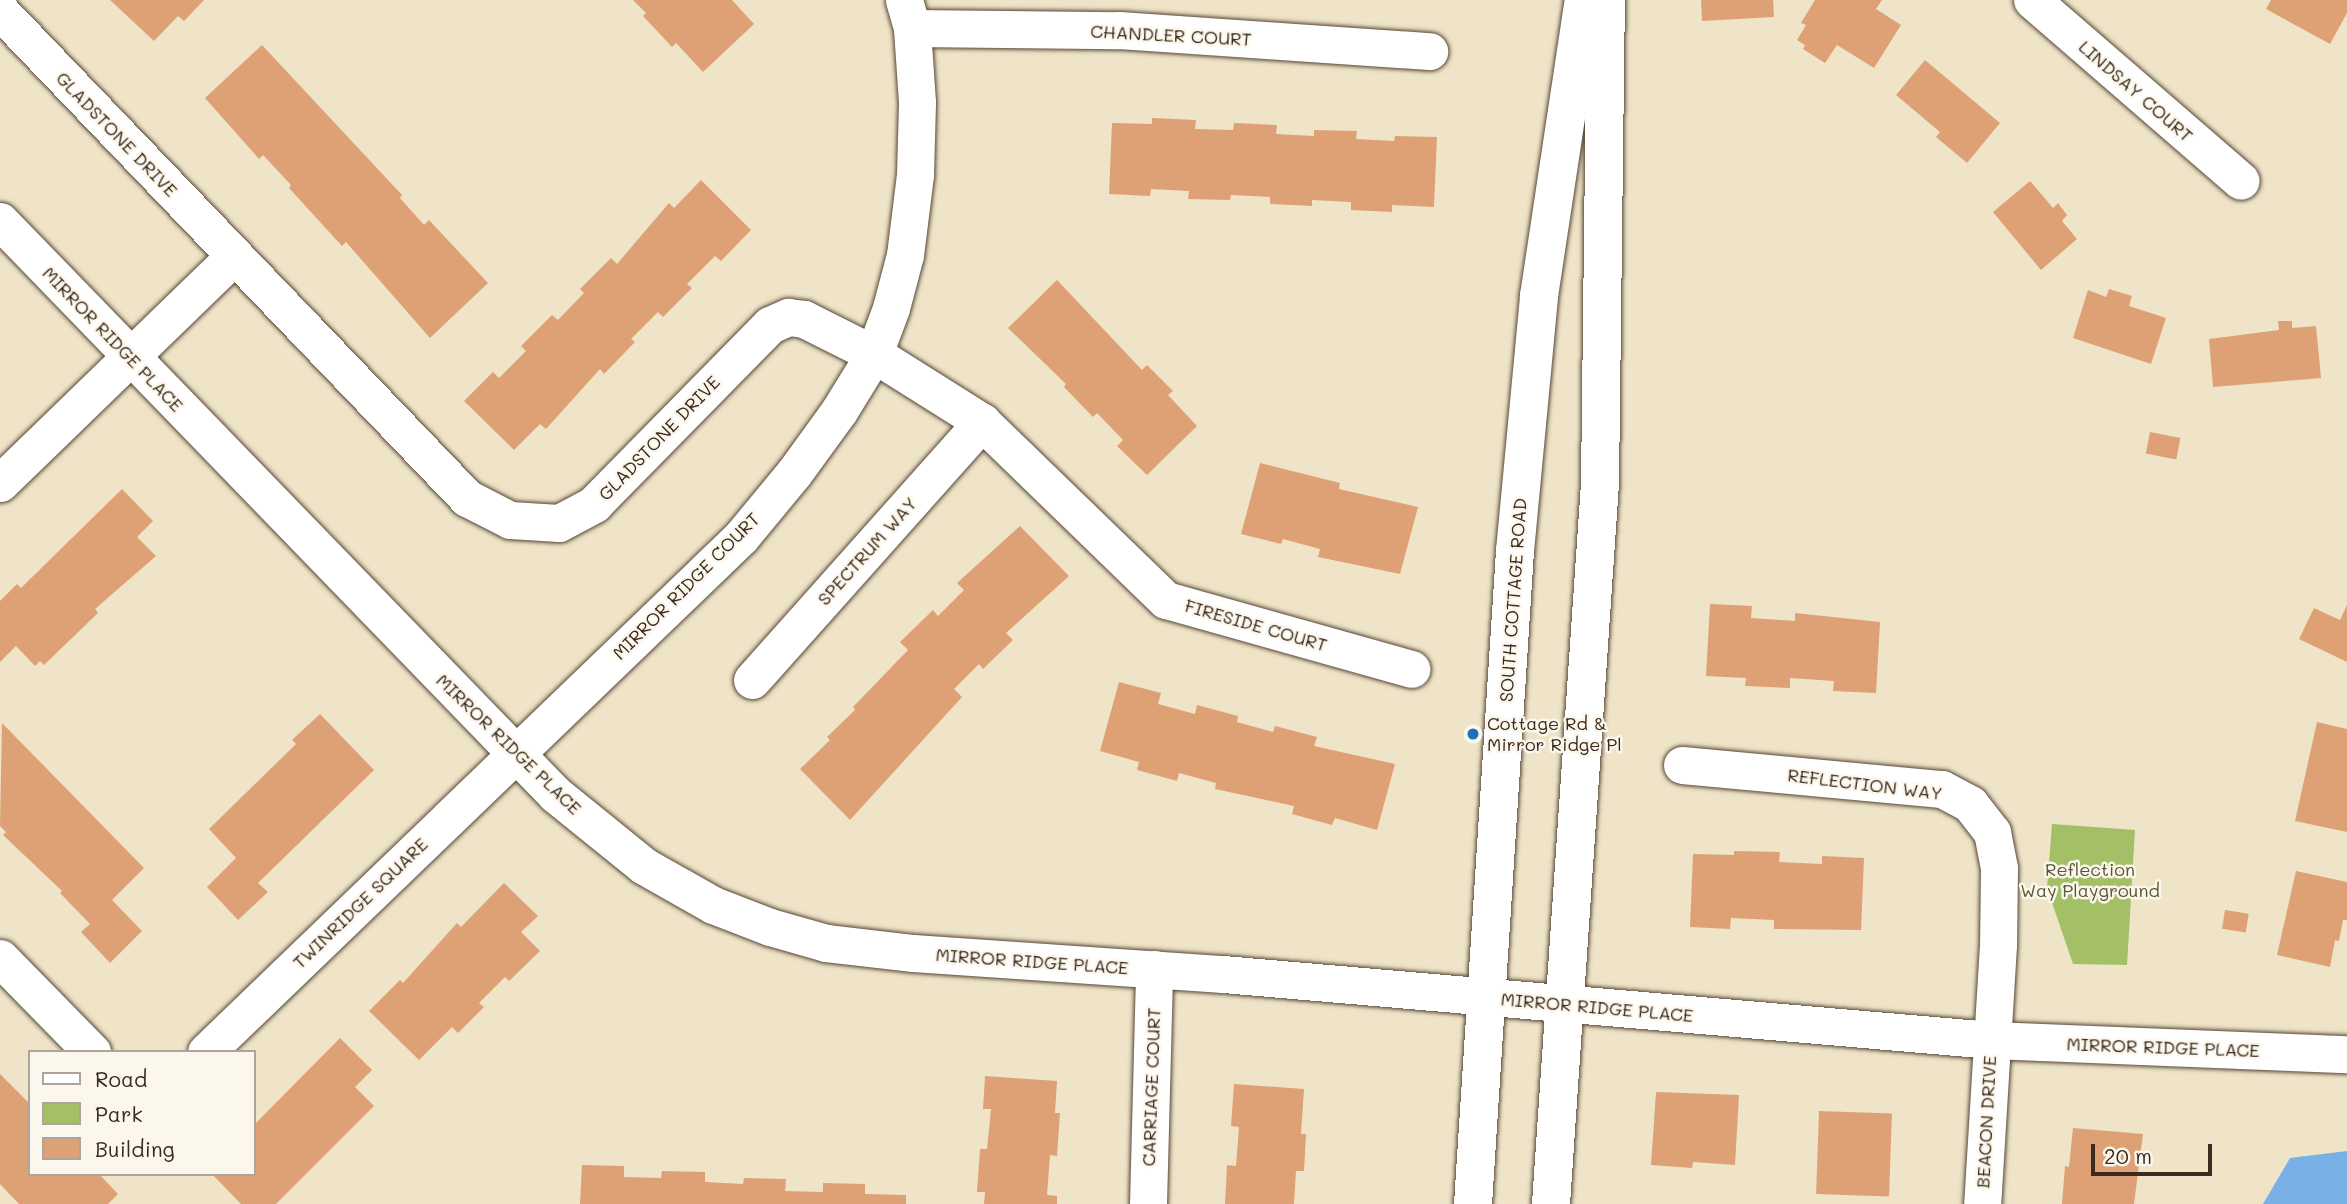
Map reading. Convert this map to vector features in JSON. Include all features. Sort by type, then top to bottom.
[{"type":"street","name":"SOUTH COTTAGE ROAD","points":[[1473,1204],[1515,551],[1539,296],[1584,0]]},
{"type":"street","points":[[1551,1204],[1600,484],[1606,0]]},
{"type":"street","name":"LINDSAY COURT","points":[[2032,0],[2241,181]]},
{"type":"street","name":"GLADSTONE DRIVE","points":[[0,11],[467,498],[510,520],[559,523],[594,504],[770,325],[788,317],[804,319],[874,354]]},
{"type":"street","name":"CHANDLER COURT","points":[[908,14],[1429,51]]},
{"type":"street","name":"MIRROR RIDGE COURT","points":[[514,754],[741,537],[817,442],[874,354],[891,308],[907,241],[915,175],[917,102],[908,14]]},
{"type":"street","name":"MIRROR RIDGE PLACE","points":[[0,221],[555,794],[644,866],[713,905],[771,927],[826,943],[913,953],[1154,970],[1991,1040],[2347,1054]]},
{"type":"street","points":[[0,483],[233,257]]},
{"type":"street","points":[[874,354],[982,422]]},
{"type":"street","name":"FIRESIDE COURT","points":[[982,422],[1166,600],[1411,669]]},
{"type":"street","name":"SPECTRUM WAY","points":[[752,680],[982,422]]},
{"type":"street","name":"TWINRIDGE SQUARE","points":[[208,1050],[514,754]]},
{"type":"street","name":"REFLECTION WAY","points":[[1682,765],[1941,789],[1970,804],[1992,832],[1999,868],[1998,945],[1991,1040]]},
{"type":"street","points":[[0,958],[90,1050]]},
{"type":"street","name":"CARRIAGE COURT","points":[[1148,1204],[1154,970]]},
{"type":"street","name":"BEACON DRIVE","points":[[1982,1204],[1991,1040]]},
{"type":"green space","name":"Reflection Way Playground","points":[[2052,824],[2135,830],[2127,965],[2073,964],[2047,888]]},
{"type":"water","points":[[2347,1151],[2347,1204],[2263,1204],[2290,1158]]},
{"type":"building","points":[[110,0],[204,0],[184,21],[178,16],[154,41]]},
{"type":"building","points":[[633,0],[732,0],[754,24],[703,72],[676,43],[672,47],[643,16],[646,13]]},
{"type":"building","points":[[1701,0],[1773,0],[1774,17],[1702,21]]},
{"type":"building","points":[[1815,0],[1882,0],[1876,9],[1901,25],[1874,68],[1837,45],[1825,63],[1803,49],[1805,45],[1797,40],[1806,25],[1801,23]]},
{"type":"building","points":[[2271,0],[2347,0],[2347,13],[2330,44],[2266,9]]},
{"type":"building","points":[[262,45],[402,195],[400,198],[424,225],[429,220],[488,283],[430,338],[346,242],[342,246],[289,188],[291,185],[263,155],[259,159],[205,98]]},
{"type":"building","points":[[1925,60],[2000,123],[1967,163],[1936,137],[1940,132],[1896,95]]},
{"type":"building","points":[[1152,118],[1196,120],[1195,129],[1233,130],[1234,123],[1277,125],[1276,134],[1314,136],[1314,130],[1357,131],[1356,139],[1394,141],[1395,136],[1437,137],[1434,207],[1392,205],[1392,212],[1351,210],[1351,202],[1312,200],[1312,206],[1270,204],[1270,197],[1231,195],[1230,200],[1188,199],[1189,191],[1151,189],[1150,196],[1109,194],[1112,123],[1152,124]]},
{"type":"building","points":[[701,180],[751,230],[721,261],[715,256],[687,284],[692,288],[663,317],[658,312],[631,339],[635,342],[604,374],[600,369],[546,429],[540,424],[514,450],[464,401],[493,372],[499,378],[526,351],[521,346],[552,315],[558,320],[584,293],[580,289],[611,258],[617,264],[669,203],[674,208]]},
{"type":"building","points":[[2030,181],[2053,208],[2058,203],[2067,215],[2062,221],[2077,239],[2041,270],[1993,212]]},
{"type":"building","points":[[1057,280],[1142,370],[1147,365],[1173,391],[1168,395],[1197,426],[1147,475],[1117,446],[1123,440],[1097,413],[1093,417],[1064,387],[1066,384],[1008,328]]},
{"type":"building","points":[[2109,289],[2132,296],[2129,306],[2166,318],[2151,364],[2073,338],[2088,290],[2106,297]]},
{"type":"building","points":[[2278,321],[2292,321],[2292,328],[2316,326],[2321,378],[2213,387],[2209,339],[2279,330]]},
{"type":"building","points":[[2150,432],[2180,438],[2176,460],[2146,454]]},
{"type":"building","points":[[1260,463],[1340,483],[1339,489],[1418,507],[1400,574],[1318,557],[1320,549],[1283,539],[1281,544],[1241,534]]},
{"type":"building","points":[[122,489],[153,521],[137,537],[156,556],[95,609],[98,613],[44,665],[40,661],[35,666],[16,646],[0,662],[0,601],[17,584],[21,588]]},
{"type":"building","points":[[1020,526],[1069,576],[1006,633],[1013,640],[983,669],[979,664],[954,689],[962,697],[850,820],[800,769],[830,740],[827,737],[855,710],[853,707],[908,650],[900,642],[933,610],[938,616],[964,590],[957,583]]},
{"type":"building","points":[[1710,604],[1752,606],[1751,618],[1795,621],[1795,613],[1880,622],[1876,693],[1833,691],[1834,681],[1790,678],[1790,688],[1745,686],[1746,678],[1706,676]]},
{"type":"building","points":[[2347,605],[2347,662],[2299,639],[2314,608],[2340,620]]},
{"type":"building","points":[[1119,682],[1161,693],[1158,704],[1195,714],[1197,705],[1238,716],[1237,722],[1273,732],[1275,726],[1317,737],[1314,746],[1395,764],[1377,830],[1335,818],[1332,825],[1292,814],[1294,806],[1215,789],[1216,783],[1179,773],[1177,781],[1137,770],[1139,762],[1100,751]]},
{"type":"building","points":[[320,714],[374,770],[258,883],[268,892],[238,920],[207,887],[236,858],[209,829],[296,744],[292,740]]},
{"type":"building","points":[[2317,722],[2347,729],[2347,832],[2295,821]]},
{"type":"building","points":[[2,723],[144,868],[112,900],[142,931],[110,963],[81,932],[90,924],[60,893],[62,891],[3,835],[6,832],[0,826]]},
{"type":"building","points":[[1734,851],[1780,852],[1779,862],[1822,864],[1822,856],[1864,858],[1861,930],[1774,929],[1774,920],[1731,918],[1730,929],[1690,927],[1693,854],[1734,855]]},
{"type":"building","points":[[2296,871],[2347,882],[2347,920],[2343,920],[2339,941],[2335,940],[2330,967],[2277,955]]},
{"type":"building","points":[[504,883],[538,916],[521,932],[540,951],[509,981],[505,977],[479,1003],[484,1007],[458,1033],[452,1027],[419,1060],[369,1011],[400,980],[403,983],[457,923],[461,927]]},
{"type":"building","points":[[2225,910],[2249,914],[2246,933],[2222,929]]},
{"type":"building","points":[[340,1038],[372,1070],[355,1087],[374,1106],[276,1204],[241,1204],[214,1176],[256,1176],[256,1123]]},
{"type":"building","points":[[0,1074],[28,1102],[28,1176],[101,1176],[118,1194],[108,1204],[19,1204],[0,1184]]},
{"type":"building","points":[[985,1076],[1057,1081],[1055,1113],[1060,1113],[1057,1156],[1050,1155],[1047,1195],[1057,1196],[1057,1204],[984,1204],[985,1192],[977,1192],[980,1149],[987,1149],[991,1109],[983,1109]]},
{"type":"building","points":[[1234,1084],[1304,1089],[1301,1134],[1306,1134],[1304,1171],[1296,1171],[1294,1204],[1225,1204],[1227,1165],[1236,1166],[1239,1127],[1231,1126]]},
{"type":"building","points":[[1656,1092],[1739,1095],[1735,1165],[1693,1162],[1692,1168],[1651,1165]]},
{"type":"building","points":[[1819,1111],[1892,1114],[1889,1196],[1816,1194]]},
{"type":"building","points":[[2073,1128],[2143,1134],[2134,1204],[2062,1204],[2065,1166],[2069,1167]]},
{"type":"building","points":[[582,1165],[624,1166],[624,1177],[661,1178],[662,1171],[705,1172],[705,1182],[743,1184],[744,1178],[786,1179],[785,1191],[823,1192],[823,1183],[865,1184],[865,1194],[906,1195],[906,1204],[580,1204]]},
{"type":"place","name":"Cottage Rd & Mirror Ridge Pl","points":[[1473,734]]}]
